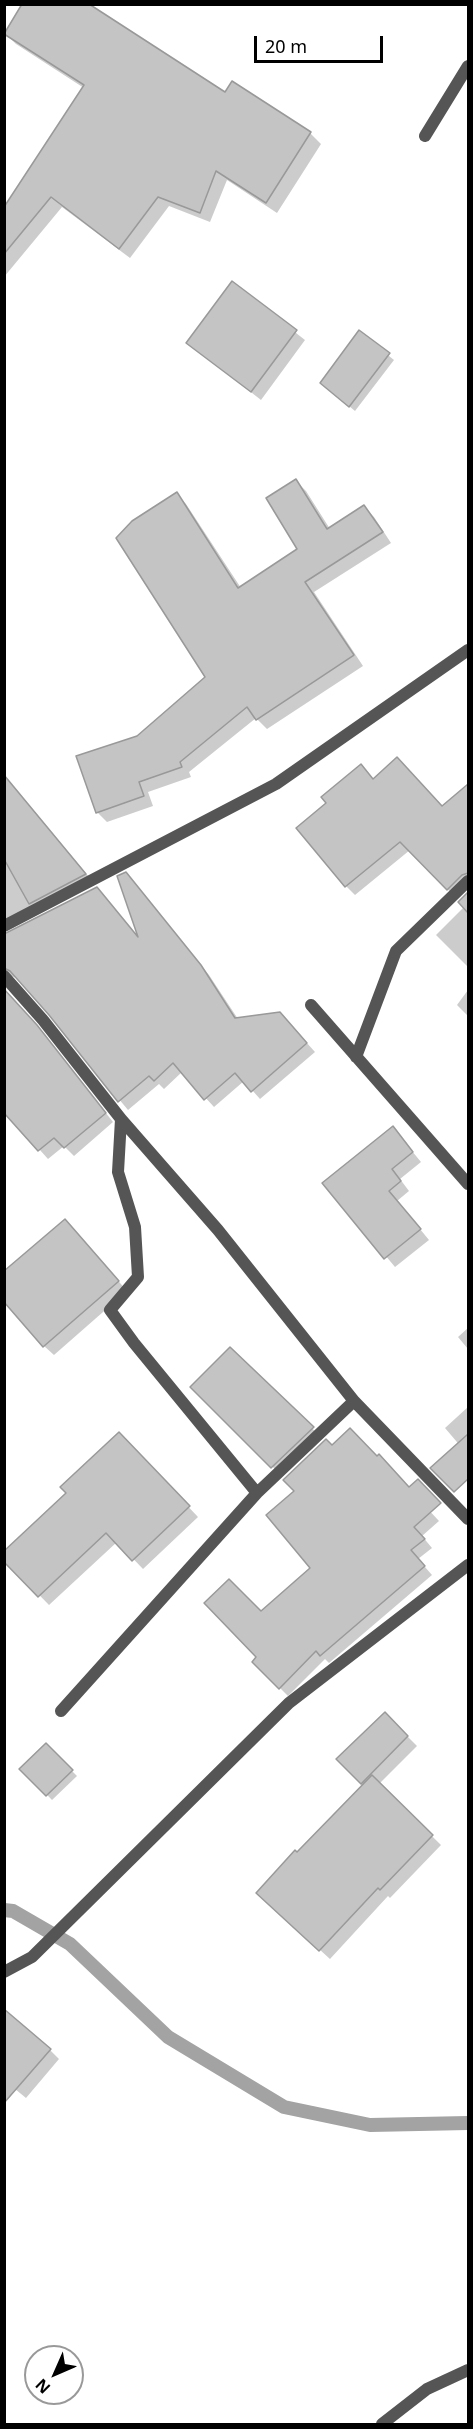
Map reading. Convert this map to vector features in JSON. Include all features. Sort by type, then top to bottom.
[{"type":"street","points":[[425,136],[468,66]]},
{"type":"street","points":[[4,926],[276,784],[468,650]]},
{"type":"street","points":[[356,1057],[396,951],[468,881]]},
{"type":"street","points":[[4,976],[43,1020],[121,1119],[218,1230],[354,1401],[468,1520]]},
{"type":"street","points":[[311,1005],[468,1184]]},
{"type":"street","points":[[121,1119],[118,1172],[135,1227],[138,1277],[110,1310],[134,1343],[257,1493]]},
{"type":"street","points":[[61,1711],[257,1493],[354,1401]]},
{"type":"street","points":[[4,1972],[32,1957],[289,1702],[468,1565]]},
{"type":"street","points":[[382,2424],[427,2389],[468,2370]]},
{"type":"building","points":[[22,4],[89,4],[225,92],[232,81],[311,132],[266,203],[216,171],[200,213],[158,197],[119,249],[51,197],[4,254],[4,207],[84,85],[4,34]]},
{"type":"building","points":[[232,281],[297,330],[251,392],[186,343]]},
{"type":"building","points":[[359,330],[390,353],[349,407],[320,383]]},
{"type":"building","points":[[296,479],[327,529],[364,505],[383,532],[305,582],[354,655],[256,720],[247,707],[180,762],[182,767],[139,782],[144,796],[96,813],[76,756],[137,736],[205,677],[116,538],[132,521],[177,492],[238,588],[297,549],[266,498]]},
{"type":"building","points":[[397,757],[442,806],[468,784],[468,873],[462,875],[447,890],[400,842],[345,887],[296,828],[326,803],[321,797],[361,764],[373,779]]},
{"type":"building","points":[[4,775],[86,874],[29,904],[4,859]]},
{"type":"building","points":[[126,872],[201,965],[235,1018],[280,1012],[307,1043],[251,1092],[235,1073],[204,1100],[173,1063],[154,1081],[149,1076],[118,1102],[49,1015],[10,971],[4,968],[4,934],[97,887],[138,937],[117,876]]},
{"type":"building","points":[[468,892],[468,913],[458,902]]},
{"type":"building","points":[[4,989],[37,1025],[106,1113],[64,1148],[54,1138],[38,1151],[4,1113]]},
{"type":"building","points":[[393,1126],[413,1152],[392,1169],[401,1181],[389,1191],[421,1229],[384,1259],[322,1183]]},
{"type":"building","points":[[65,1219],[119,1281],[43,1347],[4,1302],[4,1271]]},
{"type":"building","points":[[230,1347],[314,1427],[271,1468],[190,1387]]},
{"type":"building","points":[[350,1428],[377,1456],[379,1454],[409,1487],[418,1479],[441,1503],[414,1527],[425,1539],[411,1550],[425,1566],[320,1656],[316,1651],[279,1689],[252,1662],[256,1657],[204,1603],[229,1579],[261,1611],[310,1568],[266,1515],[294,1491],[283,1480],[326,1439],[332,1445]]},
{"type":"building","points":[[119,1432],[190,1506],[132,1561],[106,1533],[38,1597],[4,1562],[4,1551],[66,1493],[60,1487]]},
{"type":"building","points":[[468,1434],[468,1479],[454,1492],[430,1468]]},
{"type":"building","points":[[385,1712],[408,1736],[361,1784],[336,1759]]},
{"type":"building","points":[[46,1743],[73,1770],[46,1796],[19,1769]]},
{"type":"building","points":[[372,1775],[433,1835],[380,1890],[378,1888],[319,1951],[256,1893],[295,1850],[297,1852]]},
{"type":"building","points":[[4,2009],[51,2049],[4,2103]]},
{"type":"waterway","points":[[4,1910],[13,1911],[70,1944],[168,2037],[284,2107],[370,2125],[468,2123]]}]
